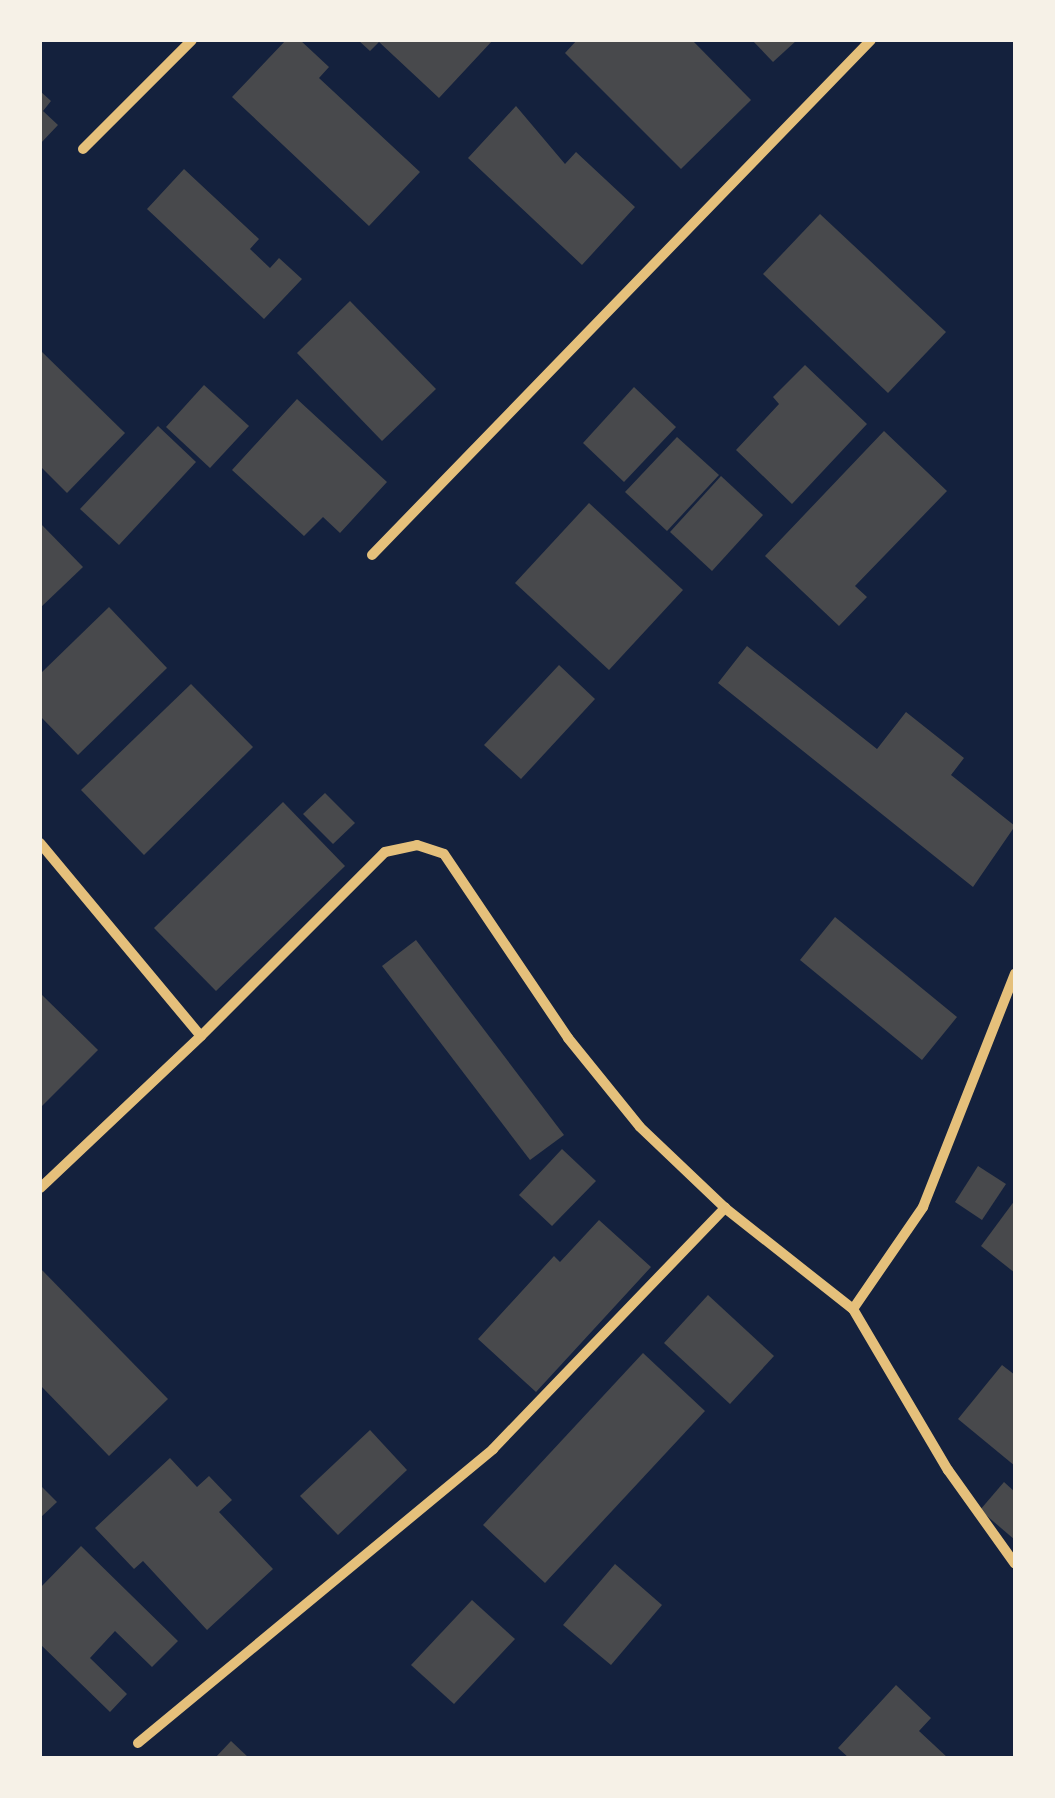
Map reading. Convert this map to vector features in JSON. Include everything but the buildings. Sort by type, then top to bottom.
[{"type":"street","points":[[83,150],[192,40]]},
{"type":"street","points":[[372,555],[871,40]]},
{"type":"street","points":[[40,843],[201,1036]]},
{"type":"street","points":[[40,1188],[201,1036],[385,852],[418,845],[444,854],[580,1053],[640,1127],[725,1208],[853,1309],[948,1470],[1015,1564]]},
{"type":"street","points":[[853,1309],[923,1207],[1015,974]]},
{"type":"street","points":[[138,1743],[492,1449],[725,1208]]}]
